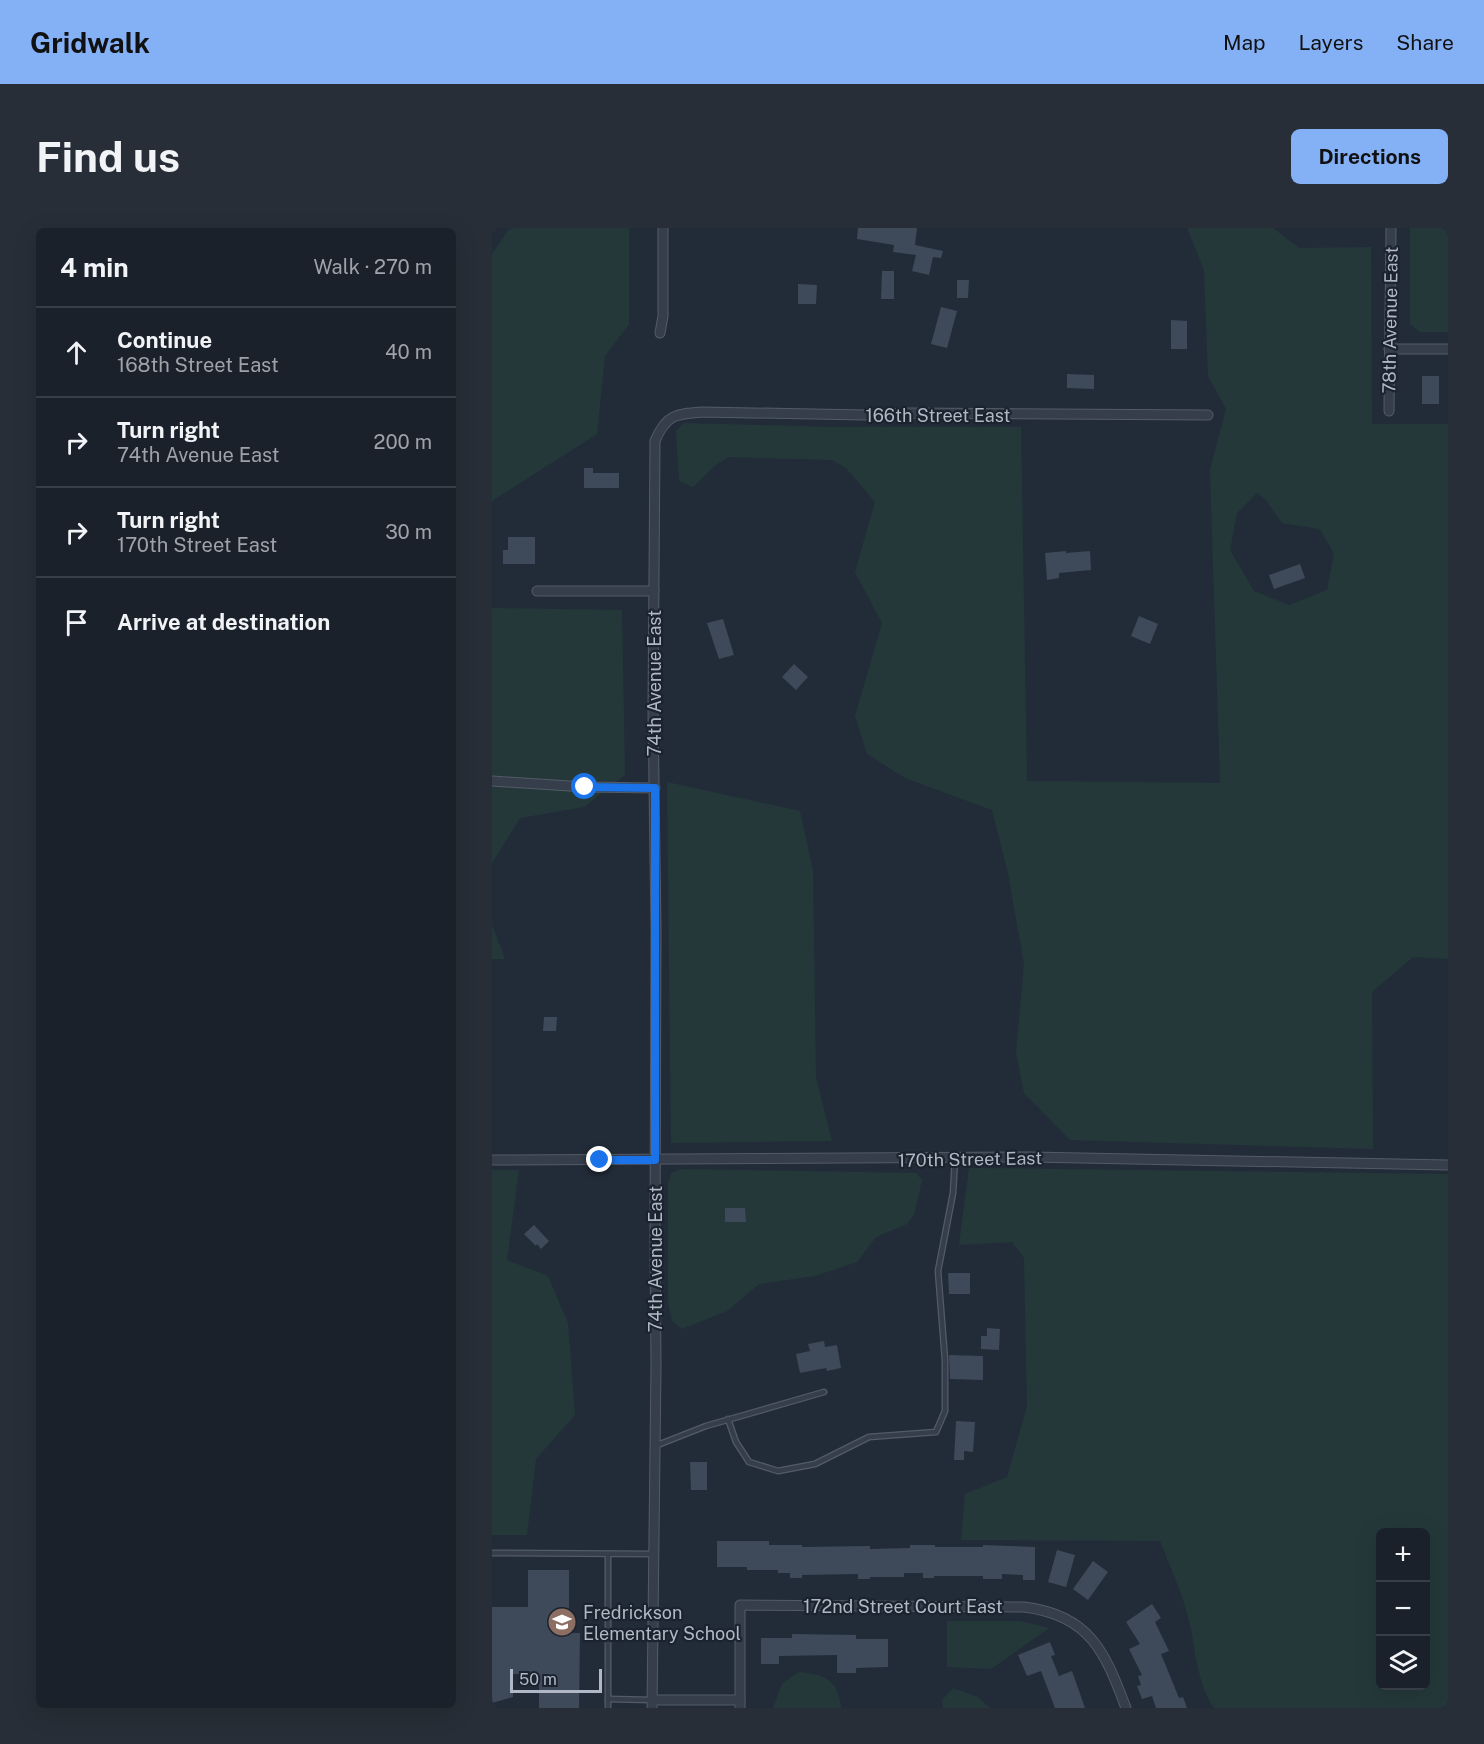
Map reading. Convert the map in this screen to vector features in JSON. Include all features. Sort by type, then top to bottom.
[{"type":"street","points":[[660,333],[663,316],[663,228]]},
{"type":"street","name":"78th Avenue East","points":[[1389,411],[1391,228]]},
{"type":"street","points":[[1389,349],[1448,350]]},
{"type":"street","name":"166th Street East","points":[[670,418],[683,413],[702,411],[865,415],[908,413],[1208,415]]},
{"type":"street","name":"74th Avenue East","points":[[652,1704],[655,1446],[654,591],[656,441],[661,427],[670,418]]},
{"type":"street","points":[[537,591],[654,591]]},
{"type":"street","points":[[492,781],[585,787],[655,788]]},
{"type":"street","name":"170th Street East","points":[[492,1160],[1030,1157],[1448,1165]]},
{"type":"street","name":"172nd Street Court East","points":[[740,1704],[740,1605],[1024,1607],[1040,1609],[1064,1618],[1089,1637],[1104,1654],[1126,1708]]},
{"type":"street","points":[[652,1704],[740,1704]]},
{"type":"lane","points":[[728,1419],[736,1442],[749,1462],[778,1471],[815,1464],[869,1437],[936,1432],[945,1411],[945,1360],[938,1271],[953,1193],[955,1159]]},
{"type":"lane","points":[[655,1446],[706,1426],[824,1392]]},
{"type":"lane","points":[[492,1553],[653,1554]]},
{"type":"lane","points":[[608,1554],[608,1708]]},
{"type":"lane","points":[[608,1699],[652,1704]]},
{"type":"green space","points":[[629,228],[629,324],[605,356],[597,434],[492,501],[492,254],[509,229]]},
{"type":"green space","points":[[1187,228],[1273,228],[1299,248],[1371,247],[1372,424],[1448,424],[1448,959],[1413,957],[1372,992],[1373,1149],[1070,1140],[1024,1093],[1016,1053],[1024,964],[1008,873],[992,810],[905,778],[867,754],[855,716],[882,623],[855,572],[875,502],[846,468],[832,460],[729,457],[717,464],[693,487],[679,481],[676,431],[684,423],[833,427],[1021,427],[1027,781],[1220,783],[1210,470],[1226,409],[1208,376],[1204,270]],"holes":[[[1257,493],[1265,499],[1282,523],[1320,529],[1334,554],[1327,590],[1289,605],[1254,591],[1230,550],[1237,513]]]},
{"type":"green space","points":[[1410,228],[1448,228],[1448,332],[1420,332],[1410,324]]},
{"type":"green space","points":[[492,608],[622,610],[625,775],[584,807],[520,818],[492,863]]},
{"type":"green space","points":[[667,782],[800,811],[813,871],[816,1078],[832,1141],[671,1143]]},
{"type":"green space","points":[[492,925],[505,959],[492,959]]},
{"type":"green space","points":[[969,1168],[1448,1174],[1448,1708],[1214,1708],[1201,1680],[1185,1607],[1160,1541],[961,1540],[965,1494],[1007,1477],[1027,1406],[1024,1258],[1012,1242],[959,1245]]},
{"type":"green space","points":[[682,1169],[916,1173],[922,1180],[914,1215],[907,1224],[876,1237],[857,1262],[815,1276],[759,1284],[727,1311],[682,1329],[672,1321],[668,1302],[668,1183],[671,1173]]},
{"type":"green space","points":[[492,1170],[519,1170],[507,1260],[548,1276],[568,1323],[575,1415],[536,1459],[527,1535],[492,1535]]},
{"type":"green space","points":[[947,1621],[1020,1621],[1049,1628],[991,1669],[947,1667]]},
{"type":"green space","points":[[799,1672],[829,1680],[837,1691],[841,1708],[773,1708],[782,1684]]},
{"type":"green space","points":[[953,1688],[978,1697],[990,1708],[943,1708],[942,1700]]},
{"type":"building","points":[[858,228],[917,228],[915,245],[943,251],[941,258],[933,257],[929,275],[912,271],[916,255],[893,252],[894,245],[857,239]]},
{"type":"building","points":[[882,271],[894,271],[894,299],[881,299]]},
{"type":"building","points":[[957,280],[969,280],[968,298],[957,298]]},
{"type":"building","points":[[798,284],[817,285],[816,304],[798,304]]},
{"type":"building","points":[[941,307],[957,311],[947,348],[931,344]]},
{"type":"building","points":[[1171,320],[1187,321],[1187,349],[1171,349]]},
{"type":"building","points":[[1067,374],[1094,375],[1094,389],[1067,388]]},
{"type":"building","points":[[1422,376],[1439,376],[1439,404],[1422,404]]},
{"type":"building","points":[[584,468],[593,468],[593,473],[619,473],[619,488],[584,488]]},
{"type":"building","points":[[508,537],[535,537],[535,564],[503,564],[503,550],[508,550]]},
{"type":"building","points":[[1066,551],[1066,553],[1090,551],[1091,570],[1059,573],[1059,578],[1047,580],[1045,553]]},
{"type":"building","points":[[1300,564],[1305,578],[1274,589],[1269,575]]},
{"type":"building","points":[[1139,616],[1158,624],[1150,644],[1131,636]]},
{"type":"building","points":[[723,619],[734,655],[719,659],[707,623]]},
{"type":"building","points":[[794,664],[808,677],[796,690],[782,677]]},
{"type":"building","points":[[544,1017],[557,1017],[556,1031],[543,1031]]},
{"type":"building","points":[[725,1208],[745,1208],[746,1222],[725,1222]]},
{"type":"building","points":[[534,1225],[549,1241],[541,1249],[524,1234]]},
{"type":"building","points":[[948,1273],[970,1273],[970,1294],[949,1294]]},
{"type":"building","points":[[987,1328],[1000,1329],[999,1350],[981,1349],[981,1336],[987,1336]]},
{"type":"building","points":[[824,1341],[825,1347],[837,1345],[841,1368],[827,1371],[826,1368],[800,1373],[796,1354],[810,1351],[808,1344]]},
{"type":"building","points":[[949,1355],[983,1356],[983,1380],[950,1379]]},
{"type":"building","points":[[956,1421],[975,1422],[973,1452],[964,1451],[964,1460],[954,1460]]},
{"type":"building","points":[[690,1462],[707,1462],[707,1490],[691,1490]]},
{"type":"building","points":[[717,1541],[769,1541],[769,1545],[802,1545],[802,1547],[870,1546],[870,1549],[910,1548],[910,1545],[1035,1547],[1035,1580],[1023,1580],[1023,1575],[1002,1574],[1002,1579],[983,1579],[983,1576],[923,1578],[923,1573],[904,1573],[904,1577],[870,1577],[870,1579],[858,1579],[858,1574],[802,1575],[802,1578],[790,1578],[790,1573],[778,1573],[778,1570],[717,1567]]},
{"type":"building","points":[[1057,1550],[1075,1555],[1066,1587],[1048,1582]]},
{"type":"building","points":[[1093,1561],[1108,1572],[1088,1600],[1073,1589]]},
{"type":"building","points":[[528,1570],[569,1570],[569,1633],[580,1633],[579,1708],[539,1708],[539,1674],[513,1674],[513,1697],[492,1703],[492,1607],[528,1607]]},
{"type":"building","points":[[1152,1604],[1161,1618],[1155,1622],[1169,1651],[1161,1654],[1179,1698],[1183,1697],[1187,1708],[1156,1708],[1152,1696],[1142,1699],[1137,1686],[1141,1685],[1138,1676],[1142,1675],[1129,1649],[1140,1644],[1126,1622]]},
{"type":"building","points":[[792,1634],[856,1635],[856,1639],[888,1639],[888,1667],[856,1668],[856,1673],[837,1673],[837,1655],[779,1656],[779,1664],[761,1664],[761,1638],[792,1638]]},
{"type":"building","points":[[1050,1642],[1055,1655],[1051,1656],[1059,1676],[1072,1671],[1085,1708],[1055,1708],[1041,1671],[1027,1676],[1018,1655]]},
{"type":"place","name":"Fredrickson Elementary School","points":[[562,1622]]},
{"type":"route","points":[[585,787],[655,788],[655,1160],[600,1160]]}]
